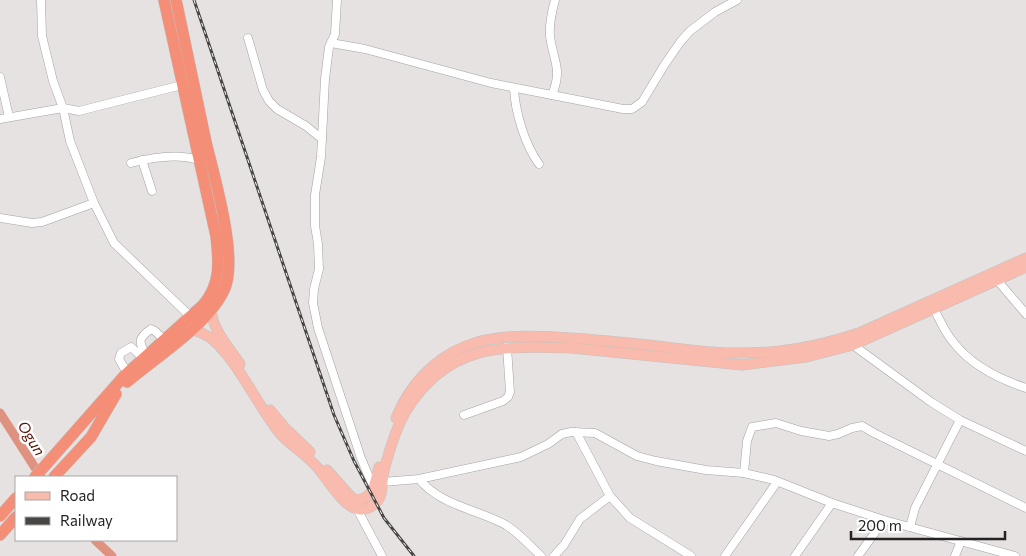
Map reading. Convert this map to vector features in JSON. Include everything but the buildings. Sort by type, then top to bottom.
[{"type":"highway","points":[[55,476],[91,436],[122,386],[191,329],[212,309],[225,287],[228,276],[227,238],[199,160],[164,0]]},
{"type":"highway","points":[[36,476],[127,373],[191,317],[209,298],[219,270],[214,201],[176,0]]},
{"type":"highway","points":[[0,516],[15,499]]},
{"type":"highway","points":[[0,535],[15,519]]},
{"type":"main road","points":[[191,329],[213,340],[232,363],[277,431],[287,442],[315,465],[344,501],[358,510],[366,509],[376,502],[381,492],[393,442],[406,412],[425,385],[434,376],[468,355],[501,344],[546,336],[731,354],[781,352],[830,342],[859,333],[1026,258]]},
{"type":"main road","points":[[212,309],[212,319],[217,330],[271,411],[353,498],[362,500],[374,489],[387,440],[402,405],[415,384],[452,352],[466,346],[501,344],[572,348],[742,365],[806,357],[853,345],[1026,267]]},
{"type":"street","points":[[41,0],[42,36],[53,81],[63,108],[70,141],[94,203],[114,243],[191,317]]},
{"type":"street","points":[[337,0],[336,34],[328,47],[322,139],[315,196],[315,226],[319,269],[314,289],[314,315],[361,458],[374,489]]},
{"type":"street","points":[[552,95],[557,78],[550,33],[555,0]]},
{"type":"street","points":[[331,43],[365,49],[468,78],[623,110],[637,107],[642,102],[665,64],[686,35],[698,24],[738,0]]},
{"type":"street","points":[[248,38],[263,90],[269,101],[277,109],[306,126],[322,139]]},
{"type":"street","points":[[0,77],[9,117]]},
{"type":"street","points":[[0,119],[63,108],[79,111],[182,85]]},
{"type":"street","points":[[514,88],[514,100],[522,128],[540,164]]},
{"type":"street","points":[[131,163],[169,156],[188,156],[199,160]]},
{"type":"street","points":[[142,160],[152,191]]},
{"type":"street","points":[[0,218],[32,223],[42,222],[94,203]]},
{"type":"street","points":[[997,280],[1026,314]]},
{"type":"street","points":[[934,309],[954,344],[971,360],[981,368],[1008,382],[1026,388]]},
{"type":"street","points":[[145,357],[140,345],[140,339],[150,329],[156,331],[164,341]]},
{"type":"street","points":[[464,415],[503,401],[508,397],[510,392],[501,344]]},
{"type":"street","points":[[853,345],[931,402],[960,420],[1026,451]]},
{"type":"street","points":[[127,373],[119,359],[121,353],[132,347],[145,357]]},
{"type":"street","points":[[910,527],[915,508],[960,420]]},
{"type":"street","points":[[744,473],[747,441],[752,427],[776,423],[801,431],[829,436],[862,426],[1026,508]]},
{"type":"street","points":[[383,482],[419,479],[521,456],[548,444],[562,434],[576,432],[594,433],[637,456],[706,470],[744,473],[777,482],[884,520],[1015,556]]},
{"type":"street","points":[[576,432],[610,496],[630,518],[691,556]]},
{"type":"street","points":[[419,479],[443,500],[493,519],[512,529],[541,556]]},
{"type":"street","points":[[725,556],[777,482]]},
{"type":"street","points":[[554,556],[564,545],[580,519],[610,496]]},
{"type":"street","points":[[795,556],[832,503]]},
{"type":"street","points":[[358,510],[382,556]]},
{"type":"street","points":[[858,556],[884,520]]},
{"type":"street","points":[[955,556],[961,541]]},
{"type":"waterway","name":"Ogun","points":[[0,413],[40,476]]},
{"type":"waterway","name":"Ogun","points":[[96,541],[112,556]]},
{"type":"railway","points":[[194,0],[334,415],[354,461],[384,518],[414,556]]}]
